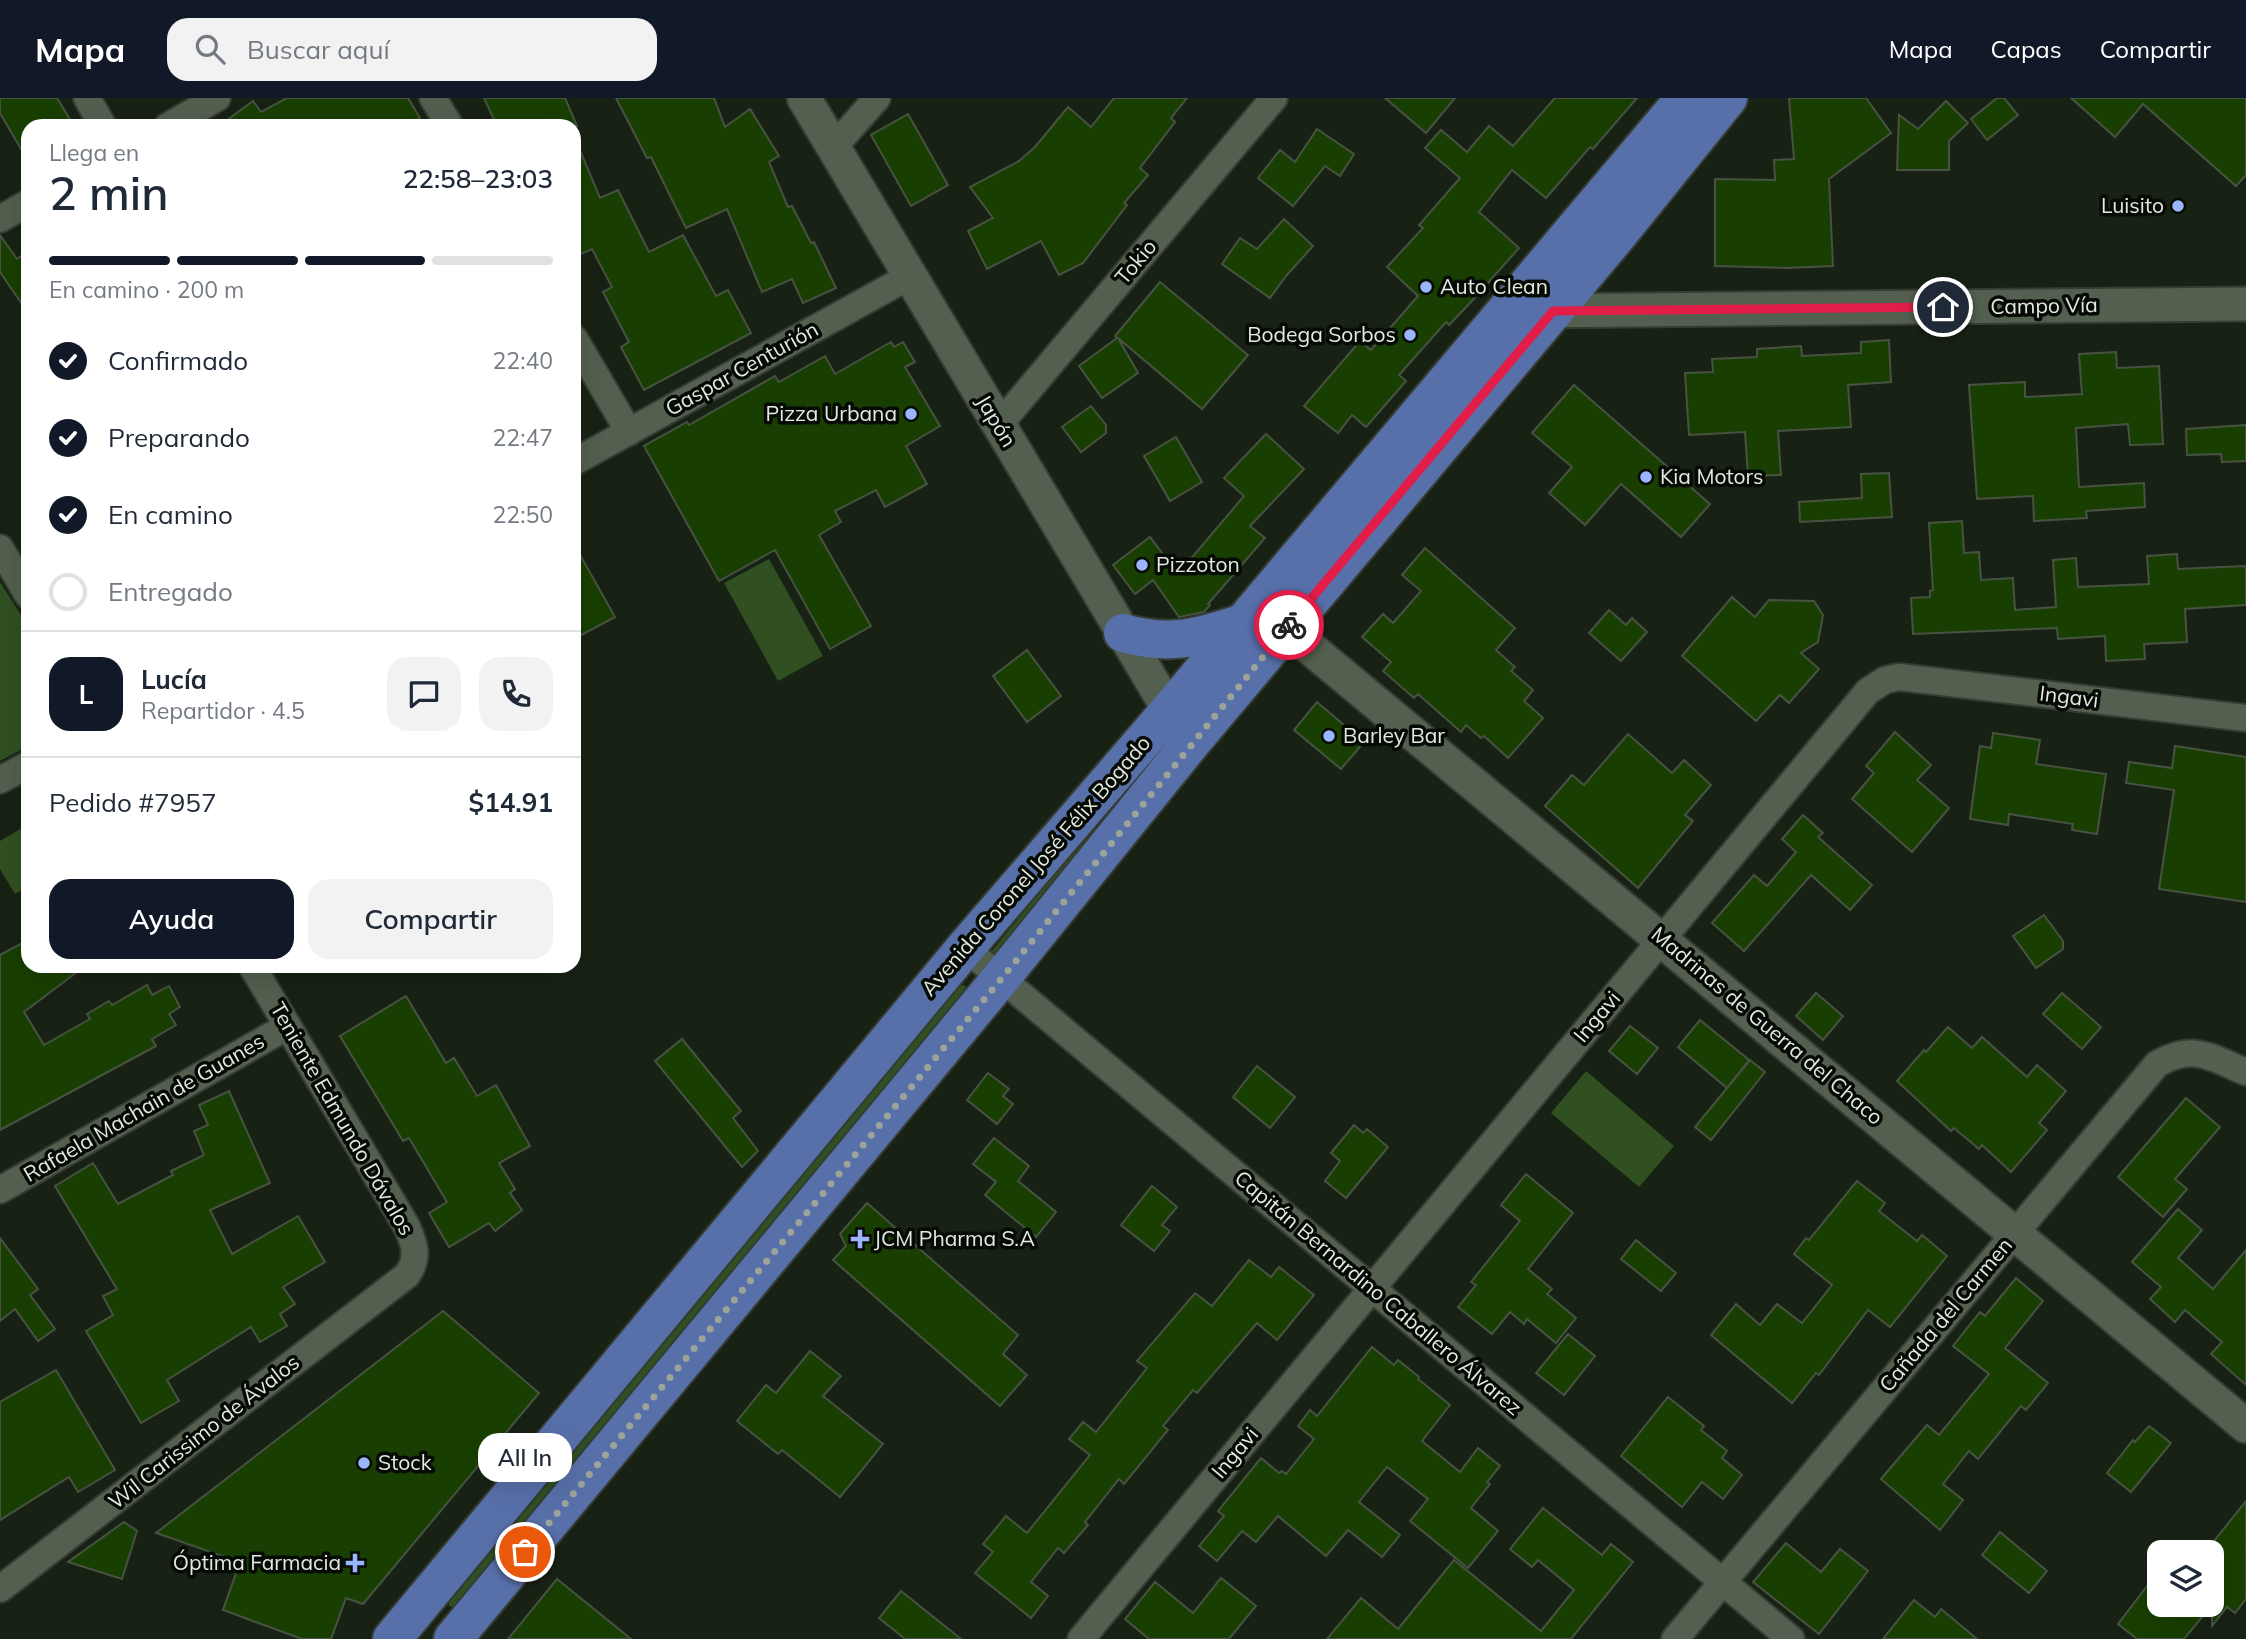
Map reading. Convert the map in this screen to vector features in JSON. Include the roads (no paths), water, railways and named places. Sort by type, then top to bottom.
[{"type":"main road","name":"Avenida Coronel José Félix Bogado","points":[[392,1639],[965,948],[1169,711],[1685,98]]},
{"type":"main road","name":"Avenida Coronel José Félix Bogado","points":[[453,1639],[1002,978],[1190,744],[1728,98]]},
{"type":"main road","points":[[1123,634],[1151,640],[1187,640],[1243,623]]},
{"type":"street","points":[[87,98],[99,119]]},
{"type":"street","points":[[180,119],[217,98]]},
{"type":"street","points":[[433,98],[446,119]]},
{"type":"street","name":"Japón","points":[[804,98],[1190,744]]},
{"type":"street","points":[[833,148],[877,98]]},
{"type":"street","name":"Tokio","points":[[999,425],[1274,98]]},
{"type":"street","points":[[0,219],[21,207]]},
{"type":"street","name":"Gaspar Centurión","points":[[581,458],[910,276]]},
{"type":"street","name":"Campo Vía","points":[[1507,311],[2246,304]]},
{"type":"street","points":[[581,350],[629,432]]},
{"type":"street","points":[[0,548],[21,583]]},
{"type":"street","name":"Madrinas de Guerra del Chaco","points":[[1286,628],[2246,1426]]},
{"type":"street","name":"Ingavi","points":[[1081,1639],[1868,691],[1885,680],[1899,677],[2246,718]]},
{"type":"street","points":[[0,780],[21,769]]},
{"type":"street","name":"Capitán Bernardino Caballero Álvarez","points":[[965,948],[1791,1639]]},
{"type":"street","name":"Teniente Edmundo Dávalos","points":[[256,973],[407,1227],[415,1248],[413,1267],[407,1275]]},
{"type":"street","name":"Rafaela Machain de Guanes","points":[[0,1190],[288,1026]]},
{"type":"street","name":"Cañada del Carmen","points":[[1675,1639],[2157,1064],[2188,1052],[2204,1055],[2246,1072]]},
{"type":"street","name":"Wil Carissimo de Ávalos","points":[[6,1578],[407,1275]]},
{"type":"place","name":"Luisito","points":[[2178,206]]},
{"type":"place","name":"Auto Clean","points":[[1426,287]]},
{"type":"place","name":"Bodega Sorbos","points":[[1410,335]]},
{"type":"place","name":"Pizza Urbana","points":[[911,414]]},
{"type":"place","name":"Kia Motors","points":[[1646,477]]},
{"type":"place","name":"Pizzoton","points":[[1142,565]]},
{"type":"place","name":"Barley Bar","points":[[1329,736]]},
{"type":"place","name":"JCM Pharma S.A","points":[[860,1239]]},
{"type":"place","name":"Stock","points":[[364,1463]]},
{"type":"place","name":"All In","points":[[525,1552]]},
{"type":"place","name":"Óptima Farmacia","points":[[355,1563]]}]
